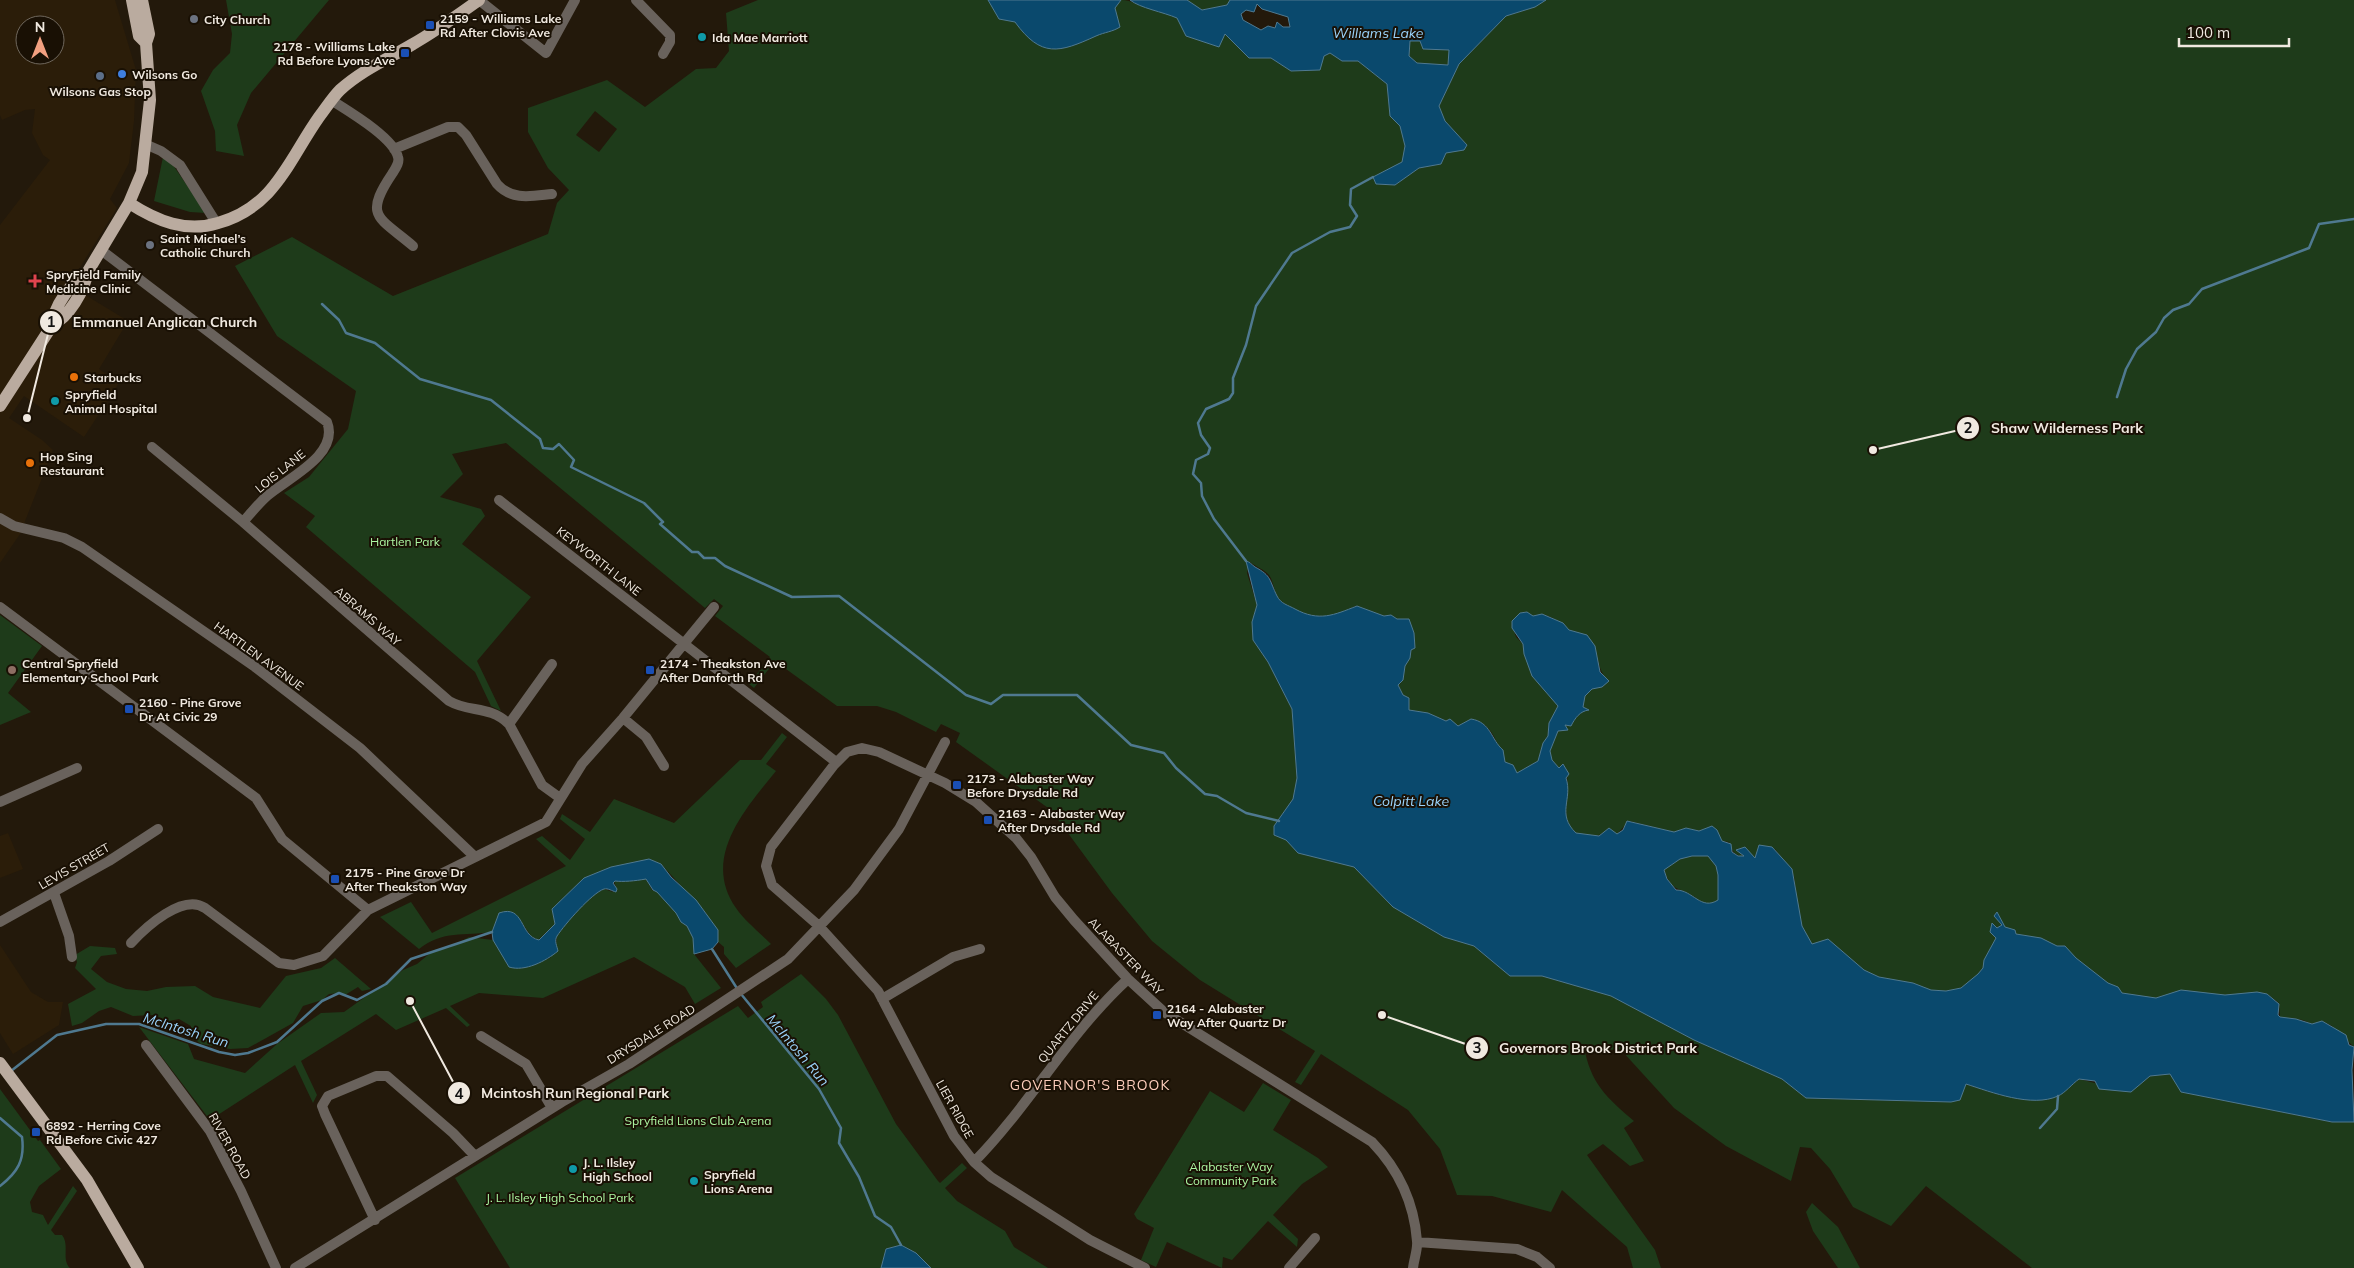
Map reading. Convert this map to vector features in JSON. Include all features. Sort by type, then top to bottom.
[{"type":"main road","points":[[132,0],[140,36],[146,43]]},
{"type":"main road","points":[[0,406],[53,324],[61,321],[86,283],[87,273],[129,203],[142,172],[150,82],[146,43],[149,34],[142,0]]},
{"type":"main road","points":[[129,203],[155,218],[174,225],[193,228],[217,224],[241,215],[266,197],[331,100],[362,72],[414,44],[479,0]]},
{"type":"main road","points":[[0,1063],[87,1180],[138,1268]]},
{"type":"street","points":[[479,0],[546,53],[575,0]]},
{"type":"street","points":[[636,0],[670,35],[670,42],[663,54]]},
{"type":"street","points":[[331,100],[372,127],[394,149],[398,156],[398,164],[378,195],[376,208],[382,220],[414,246]]},
{"type":"street","points":[[394,149],[448,127],[458,127],[466,135],[497,184],[504,190],[517,196],[552,194]]},
{"type":"street","points":[[145,144],[161,151],[180,165],[217,224]]},
{"type":"street","name":"LOIS LANE","points":[[101,250],[327,422],[328,437],[316,459],[306,469],[268,496],[242,522]]},
{"type":"street","name":"ABRAMS WAY","points":[[152,447],[449,701],[498,714],[509,724]]},
{"type":"street","name":"KEYWORTH LANE","points":[[499,500],[836,762]]},
{"type":"street","name":"HARTLEN AVENUE","points":[[0,518],[14,526],[64,538],[82,547],[255,667],[360,748],[475,858]]},
{"type":"street","points":[[0,607],[256,798],[282,839],[368,910]]},
{"type":"street","points":[[131,943],[141,932],[174,910],[194,903],[205,908],[274,961],[285,965],[294,965],[326,954],[368,910],[546,822],[582,764],[623,718],[714,607]]},
{"type":"street","points":[[552,664],[509,724],[542,785],[560,798]]},
{"type":"street","points":[[623,718],[646,737],[664,766]]},
{"type":"street","name":"DRYSDALE ROAD","points":[[295,1268],[375,1220],[552,1108],[629,1064],[788,959],[860,883],[899,829],[929,776],[945,742]]},
{"type":"street","name":"ALABASTER WAY","points":[[836,762],[851,750],[867,748],[945,783],[976,802],[1016,838],[1031,857],[1055,896],[1074,920],[1128,979],[1164,1012],[1372,1142],[1394,1167],[1403,1185],[1417,1242],[1413,1268]]},
{"type":"street","name":"LIER RIDGE","points":[[836,762],[774,841],[767,860],[767,872],[772,885],[818,926],[856,966],[882,999],[957,1141],[974,1162],[991,1177],[1090,1240],[1144,1268]]},
{"type":"street","points":[[0,802],[77,768]]},
{"type":"street","name":"LEVIS STREET","points":[[0,922],[109,861],[158,828]]},
{"type":"street","points":[[54,893],[69,936],[72,957]]},
{"type":"street","points":[[882,999],[953,957],[980,949]]},
{"type":"street","name":"QUARTZ DRIVE","points":[[974,1162],[1014,1118],[1071,1039],[1105,1000],[1128,979]]},
{"type":"street","points":[[481,1036],[526,1064],[552,1108]]},
{"type":"street","name":"RIVER ROAD","points":[[146,1045],[210,1131],[241,1191],[276,1268]]},
{"type":"street","points":[[375,1220],[325,1114],[322,1106],[328,1096],[376,1076],[387,1076],[453,1133],[475,1156]]},
{"type":"street","points":[[1289,1268],[1316,1238]]},
{"type":"street","points":[[1417,1242],[1517,1248],[1537,1258],[1550,1268]]},
{"type":"shaded area","points":[[0,0],[115,0],[136,70],[134,121],[129,163],[110,199],[117,208],[69,285],[128,321],[99,369],[119,383],[84,437],[24,396],[9,418],[42,440],[53,450],[20,534],[0,563],[0,225],[50,160],[43,155],[32,133],[35,109],[25,110],[2,120],[0,115]]},
{"type":"shaded area","points":[[8,833],[23,869],[0,878],[0,836]]},
{"type":"shaded area","points":[[0,945],[31,992],[48,1002],[63,1002],[59,1025],[13,1054],[0,1033]]},
{"type":"green space","points":[[226,0],[329,0],[251,93],[237,125],[244,156],[216,151],[215,131],[201,91],[213,70],[230,53],[232,34]]},
{"type":"green space","name":"Hartlen Park","points":[[758,0],[1057,0],[1115,8],[1121,0],[1129,1],[1225,34],[1249,58],[1271,58],[1291,71],[1330,53],[1342,61],[1358,61],[1387,84],[1390,116],[1400,126],[1405,146],[1402,162],[1376,184],[1395,185],[1419,168],[1441,164],[1445,153],[1467,145],[1445,121],[1439,106],[1459,64],[1506,16],[1535,7],[1546,0],[2354,0],[2354,1047],[2332,1026],[2322,1021],[2312,1024],[2303,1020],[2280,1017],[2279,1003],[2267,994],[2158,999],[2122,993],[2033,938],[2016,934],[1997,937],[1984,966],[1967,992],[1913,991],[1814,950],[1801,932],[1794,876],[1775,849],[1757,853],[1754,859],[1746,848],[1736,850],[1744,857],[1734,852],[1729,842],[1722,841],[1711,828],[1699,831],[1686,828],[1674,832],[1629,821],[1617,834],[1606,830],[1599,835],[1584,836],[1572,830],[1566,813],[1567,770],[1563,764],[1559,768],[1552,760],[1550,751],[1558,731],[1564,730],[1565,725],[1570,726],[1580,714],[1589,710],[1583,707],[1585,696],[1592,689],[1602,687],[1608,680],[1604,676],[1593,645],[1588,638],[1572,633],[1548,616],[1538,615],[1533,617],[1526,612],[1520,613],[1514,631],[1516,637],[1523,644],[1532,676],[1558,706],[1549,723],[1548,736],[1543,743],[1538,761],[1517,773],[1505,762],[1501,748],[1488,728],[1481,722],[1471,719],[1458,726],[1449,720],[1447,721],[1428,713],[1409,710],[1409,698],[1403,695],[1398,684],[1400,684],[1402,679],[1411,650],[1415,648],[1414,633],[1408,619],[1397,619],[1391,615],[1384,616],[1355,606],[1346,611],[1327,616],[1306,614],[1297,611],[1280,600],[1276,595],[1271,578],[1265,571],[1250,562],[1247,573],[1257,605],[1252,622],[1253,640],[1268,662],[1292,709],[1297,778],[1293,799],[1274,826],[1298,853],[1354,867],[1393,907],[1444,937],[1474,946],[1510,976],[1542,976],[1611,996],[1694,1040],[1782,1079],[1806,1098],[1951,1102],[1965,1084],[2003,1096],[2058,1096],[2079,1079],[2130,1092],[2150,1076],[2170,1074],[2182,1092],[2331,1122],[2354,1122],[2354,1268],[2032,1268],[1926,1186],[1891,1226],[1853,1207],[1830,1169],[1811,1148],[1800,1147],[1791,1181],[1726,1146],[1674,1108],[1622,1051],[1584,1046],[1591,1070],[1601,1089],[1634,1121],[1624,1128],[1644,1161],[1630,1166],[1603,1144],[1587,1155],[1655,1250],[1661,1268],[1633,1268],[1627,1247],[1562,1190],[1551,1212],[1492,1196],[1457,1195],[1440,1149],[1408,1110],[1321,1054],[1301,1085],[1295,1082],[1315,1051],[1200,980],[1152,941],[1112,893],[1051,810],[956,742],[960,733],[941,724],[936,732],[896,712],[877,706],[837,706],[775,661],[754,688],[749,684],[770,657],[715,616],[723,606],[714,599],[705,608],[506,443],[452,454],[463,474],[440,497],[481,509],[485,516],[462,544],[531,597],[477,661],[501,711],[491,706],[475,672],[306,527],[315,516],[284,493],[309,477],[348,429],[356,391],[277,336],[235,266],[292,237],[393,296],[548,234],[557,203],[569,190],[548,168],[528,132],[528,108],[607,80],[645,107],[696,69],[716,68],[729,51],[726,13]],"holes":[[[595,111],[617,129],[599,152],[576,135]]]},
{"type":"green space","points":[[1187,0],[1230,0],[1227,5],[1202,10]]},
{"type":"green space","points":[[1410,41],[1420,41],[1423,49],[1450,50],[1448,65],[1417,63],[1409,56]]},
{"type":"green space","points":[[164,152],[206,213],[190,212],[154,201]]},
{"type":"green space","name":"Central Spryfield Elementary School Park","points":[[0,615],[42,646],[8,693],[31,712],[0,725]]},
{"type":"green space","points":[[782,733],[787,737],[766,764],[776,771],[740,818],[731,835],[725,853],[723,871],[726,889],[740,913],[771,944],[736,968],[724,954],[724,947],[717,941],[718,930],[706,913],[661,864],[651,860],[611,867],[584,878],[552,909],[555,924],[538,940],[531,936],[520,920],[499,913],[492,932],[445,936],[419,949],[380,917],[411,902],[432,933],[566,866],[536,839],[542,836],[570,860],[585,839],[560,819],[562,814],[590,832],[614,799],[674,823],[740,760],[761,760]]},
{"type":"green space","points":[[1692,856],[1708,856],[1716,866],[1718,901],[1711,904],[1705,903],[1676,888],[1667,877],[1664,870],[1680,859]]},
{"type":"green space","points":[[646,879],[652,890],[657,892],[676,913],[681,922],[687,926],[693,938],[694,954],[721,988],[695,1004],[685,987],[634,957],[543,998],[479,993],[450,1006],[470,1025],[467,1027],[446,1008],[396,1030],[376,1014],[301,1061],[317,1095],[313,1103],[295,1065],[210,1120],[139,1027],[188,1044],[194,1059],[245,1073],[277,1044],[321,1013],[344,1012],[403,970],[417,964],[434,950],[449,948],[469,937],[493,940],[507,964],[514,967],[524,968],[550,958],[556,945],[557,935],[571,917],[593,895],[604,889],[613,892],[616,887],[614,881]]},
{"type":"green space","points":[[90,946],[115,948],[117,954],[101,956],[91,969],[107,982],[126,989],[147,991],[166,987],[195,986],[213,997],[260,1008],[286,976],[321,968],[335,958],[371,989],[362,991],[358,987],[345,995],[340,993],[329,994],[322,1000],[303,1006],[293,1023],[248,1048],[230,1049],[201,1044],[190,1036],[191,1026],[179,1019],[169,1021],[152,1015],[133,1016],[111,1007],[99,1011],[82,1023],[72,1026],[68,1004],[96,989],[75,968],[77,962],[75,955]]},
{"type":"green space","points":[[801,974],[826,999],[838,1015],[896,1124],[938,1181],[940,1183],[962,1163],[967,1168],[945,1188],[957,1201],[1005,1231],[1014,1247],[1048,1268],[931,1268],[916,1253],[901,1245],[886,1249],[881,1268],[510,1268],[455,1178],[738,1006],[748,1018],[763,1007],[761,1002]]},
{"type":"green space","name":"Alabaster Way Community Park","points":[[1263,1083],[1291,1100],[1273,1130],[1318,1158],[1328,1167],[1302,1184],[1273,1215],[1298,1239],[1297,1247],[1268,1221],[1232,1260],[1223,1257],[1222,1268],[1167,1242],[1156,1267],[1141,1260],[1154,1228],[1137,1219],[1134,1214],[1210,1091],[1244,1112]]},
{"type":"green space","points":[[0,1089],[61,1169],[39,1186],[30,1202],[32,1212],[43,1215],[48,1225],[73,1186],[77,1191],[51,1230],[55,1235],[62,1235],[64,1239],[66,1260],[70,1268],[0,1268]]},
{"type":"green space","points":[[1812,1203],[1838,1227],[1860,1268],[1838,1268],[1813,1231],[1806,1212]]},
{"type":"water","points":[[988,0],[1121,0],[1115,8],[1120,27],[1071,46],[1051,49],[1033,42],[1015,22],[999,19]]},
{"type":"water","name":"Williams Lake","points":[[1130,0],[1187,0],[1202,10],[1227,5],[1230,0],[1546,0],[1535,7],[1506,16],[1459,64],[1439,106],[1445,121],[1467,145],[1464,150],[1446,153],[1441,164],[1419,168],[1395,185],[1376,184],[1373,177],[1402,162],[1405,146],[1400,126],[1390,116],[1387,84],[1358,61],[1342,61],[1330,53],[1324,56],[1320,70],[1291,71],[1271,58],[1249,58],[1225,34],[1219,47],[1186,36],[1177,18]],"holes":[[[1257,4],[1262,9],[1288,17],[1290,27],[1283,27],[1277,22],[1275,28],[1268,26],[1261,30],[1243,20],[1241,14],[1246,10],[1254,12]],[[1410,41],[1420,41],[1423,49],[1449,50],[1448,65],[1417,63],[1409,56]]]},
{"type":"water","name":"Colpitt Lake","points":[[1246,561],[1267,576],[1281,601],[1304,613],[1326,616],[1357,606],[1384,616],[1391,615],[1397,619],[1409,619],[1414,633],[1415,648],[1411,650],[1410,658],[1405,666],[1403,680],[1398,685],[1403,695],[1409,698],[1409,710],[1428,713],[1446,721],[1450,719],[1458,726],[1471,719],[1478,721],[1487,727],[1503,750],[1505,762],[1513,765],[1517,773],[1538,761],[1543,743],[1548,736],[1549,723],[1558,706],[1532,676],[1524,654],[1523,644],[1512,628],[1512,621],[1520,613],[1527,612],[1533,616],[1542,614],[1563,623],[1569,630],[1587,635],[1595,646],[1600,672],[1609,681],[1602,687],[1592,689],[1585,696],[1583,707],[1589,710],[1578,715],[1571,726],[1565,725],[1568,730],[1558,731],[1550,751],[1552,760],[1559,768],[1563,764],[1569,774],[1566,778],[1568,793],[1566,813],[1570,826],[1576,833],[1599,836],[1609,828],[1617,834],[1623,830],[1627,821],[1674,832],[1686,828],[1699,831],[1712,826],[1717,830],[1722,841],[1731,844],[1732,852],[1738,856],[1744,856],[1736,850],[1745,847],[1755,858],[1759,845],[1772,847],[1792,869],[1802,926],[1812,944],[1828,939],[1864,970],[1879,977],[1913,983],[1931,990],[1946,991],[1961,988],[1978,974],[1983,968],[1984,960],[1996,938],[1990,932],[1992,923],[1997,928],[2002,925],[1994,916],[1997,912],[2005,927],[2015,930],[2016,934],[2041,938],[2057,946],[2065,946],[2076,958],[2108,983],[2118,987],[2122,993],[2156,998],[2181,990],[2225,995],[2257,992],[2267,994],[2279,1004],[2278,1015],[2280,1017],[2312,1024],[2322,1021],[2346,1035],[2349,1045],[2354,1047],[2352,1070],[2354,1122],[2332,1122],[2181,1092],[2170,1074],[2150,1076],[2131,1092],[2099,1089],[2095,1081],[2079,1079],[2058,1096],[2036,1100],[2012,1098],[1966,1084],[1960,1100],[1951,1102],[1806,1098],[1782,1079],[1694,1040],[1611,996],[1542,976],[1510,976],[1474,946],[1444,937],[1393,907],[1354,867],[1298,853],[1286,840],[1274,835],[1274,826],[1293,799],[1297,778],[1292,709],[1268,662],[1253,640],[1252,622],[1257,605]],"holes":[[[1692,856],[1708,856],[1716,866],[1718,875],[1718,900],[1712,903],[1702,902],[1687,893],[1676,890],[1667,879],[1664,870],[1680,859]]]},
{"type":"water","points":[[649,859],[661,864],[671,877],[696,900],[718,930],[718,942],[712,949],[694,954],[693,938],[687,926],[681,922],[676,913],[653,890],[646,879],[615,881],[613,883],[617,889],[616,892],[604,889],[599,892],[586,902],[566,924],[556,938],[558,951],[535,965],[522,968],[509,967],[493,940],[492,932],[499,913],[507,911],[513,913],[518,917],[528,933],[539,940],[555,924],[552,909],[584,878],[611,867]]},
{"type":"water","points":[[901,1245],[916,1253],[931,1268],[881,1268],[886,1249]]},
{"type":"waterway","points":[[1246,561],[1214,519],[1202,496],[1201,483],[1193,474],[1196,460],[1208,454],[1210,448],[1201,435],[1198,423],[1206,409],[1229,399],[1233,393],[1233,378],[1246,345],[1256,306],[1292,253],[1330,232],[1350,227],[1357,216],[1350,205],[1351,189],[1373,177]]},
{"type":"waterway","points":[[2117,397],[2126,369],[2137,349],[2156,332],[2164,318],[2173,310],[2189,304],[2202,289],[2309,248],[2319,224],[2354,219]]},
{"type":"waterway","points":[[322,304],[339,320],[346,333],[375,343],[420,379],[491,400],[540,439],[543,448],[553,449],[559,444],[574,460],[571,467],[644,503],[663,522],[660,524],[692,552],[698,552],[704,558],[715,558],[725,566],[792,597],[839,596],[966,695],[991,704],[1003,695],[1077,695],[1131,745],[1164,753],[1176,768],[1205,794],[1217,796],[1246,813],[1279,821]]},
{"type":"waterway","name":"McIntosh Run","points":[[11,1071],[57,1035],[106,1024],[139,1024],[219,1052],[235,1055],[248,1053],[277,1042],[322,1001],[339,993],[357,1000],[386,984],[411,959],[492,932]]},
{"type":"waterway","name":"McIntosh Run","points":[[712,949],[738,990]]},
{"type":"waterway","name":"McIntosh Run","points":[[741,994],[819,1089],[841,1128],[839,1143],[859,1177],[875,1216],[891,1227],[901,1245]]},
{"type":"waterway","points":[[2040,1128],[2057,1109],[2058,1096]]},
{"type":"waterway","points":[[0,1118],[22,1137],[23,1145],[19,1165],[0,1186]]},
{"type":"place","name":"City Church","points":[[194,19]]},
{"type":"place","name":"2159 - Williams Lake Rd After Clovis Ave","points":[[430,25]]},
{"type":"place","name":"Ida Mae Marriott","points":[[702,37]]},
{"type":"place","name":"2178 - Williams Lake Rd Before Lyons Ave","points":[[405,53]]},
{"type":"place","name":"Wilsons Go","points":[[122,74]]},
{"type":"place","name":"Wilsons Gas Stop","points":[[100,76]]},
{"type":"place","name":"Saint Michael’s Catholic Church","points":[[150,245]]},
{"type":"place","name":"SpryField Family Medicine Clinic","points":[[35,281]]},
{"type":"place","name":"Starbucks","points":[[74,377]]},
{"type":"place","name":"Spryfield Animal Hospital","points":[[55,401]]},
{"type":"place","name":"Emmanuel Anglican Church","points":[[27,418]]},
{"type":"place","name":"Shaw Wilderness Park","points":[[1873,450]]},
{"type":"place","name":"Hop Sing Restaurant","points":[[30,463]]},
{"type":"place","name":"Central Spryfield Elementary School Park","points":[[12,670]]},
{"type":"place","name":"2174 - Theakston Ave After Danforth Rd","points":[[650,670]]},
{"type":"place","name":"2160 - Pine Grove Dr At Civic 29","points":[[129,709]]},
{"type":"place","name":"2173 - Alabaster Way Before Drysdale Rd","points":[[957,785]]},
{"type":"place","name":"2163 - Alabaster Way After Drysdale Rd","points":[[988,820]]},
{"type":"place","name":"2175 - Pine Grove Dr After Theakston Way","points":[[335,879]]},
{"type":"place","name":"Mcintosh Run Regional Park","points":[[410,1001]]},
{"type":"place","name":"2164 - Alabaster Way After Quartz Dr","points":[[1157,1015]]},
{"type":"place","name":"Governors Brook District Park","points":[[1382,1015]]},
{"type":"place","name":"6892 - Herring Cove Rd Before Civic 427","points":[[36,1132]]},
{"type":"place","name":"J. L. Ilsley High School","points":[[573,1169]]},
{"type":"place","name":"Spryfield Lions Arena","points":[[694,1181]]},
{"type":"district","name":"GOVERNOR'S BROOK","points":[[1090,1085]]},
{"type":"park label","name":"Spryfield Lions Club Arena","points":[[698,1120]]},
{"type":"park label","name":"J. L. Ilsley High School Park","points":[[560,1197]]}]
